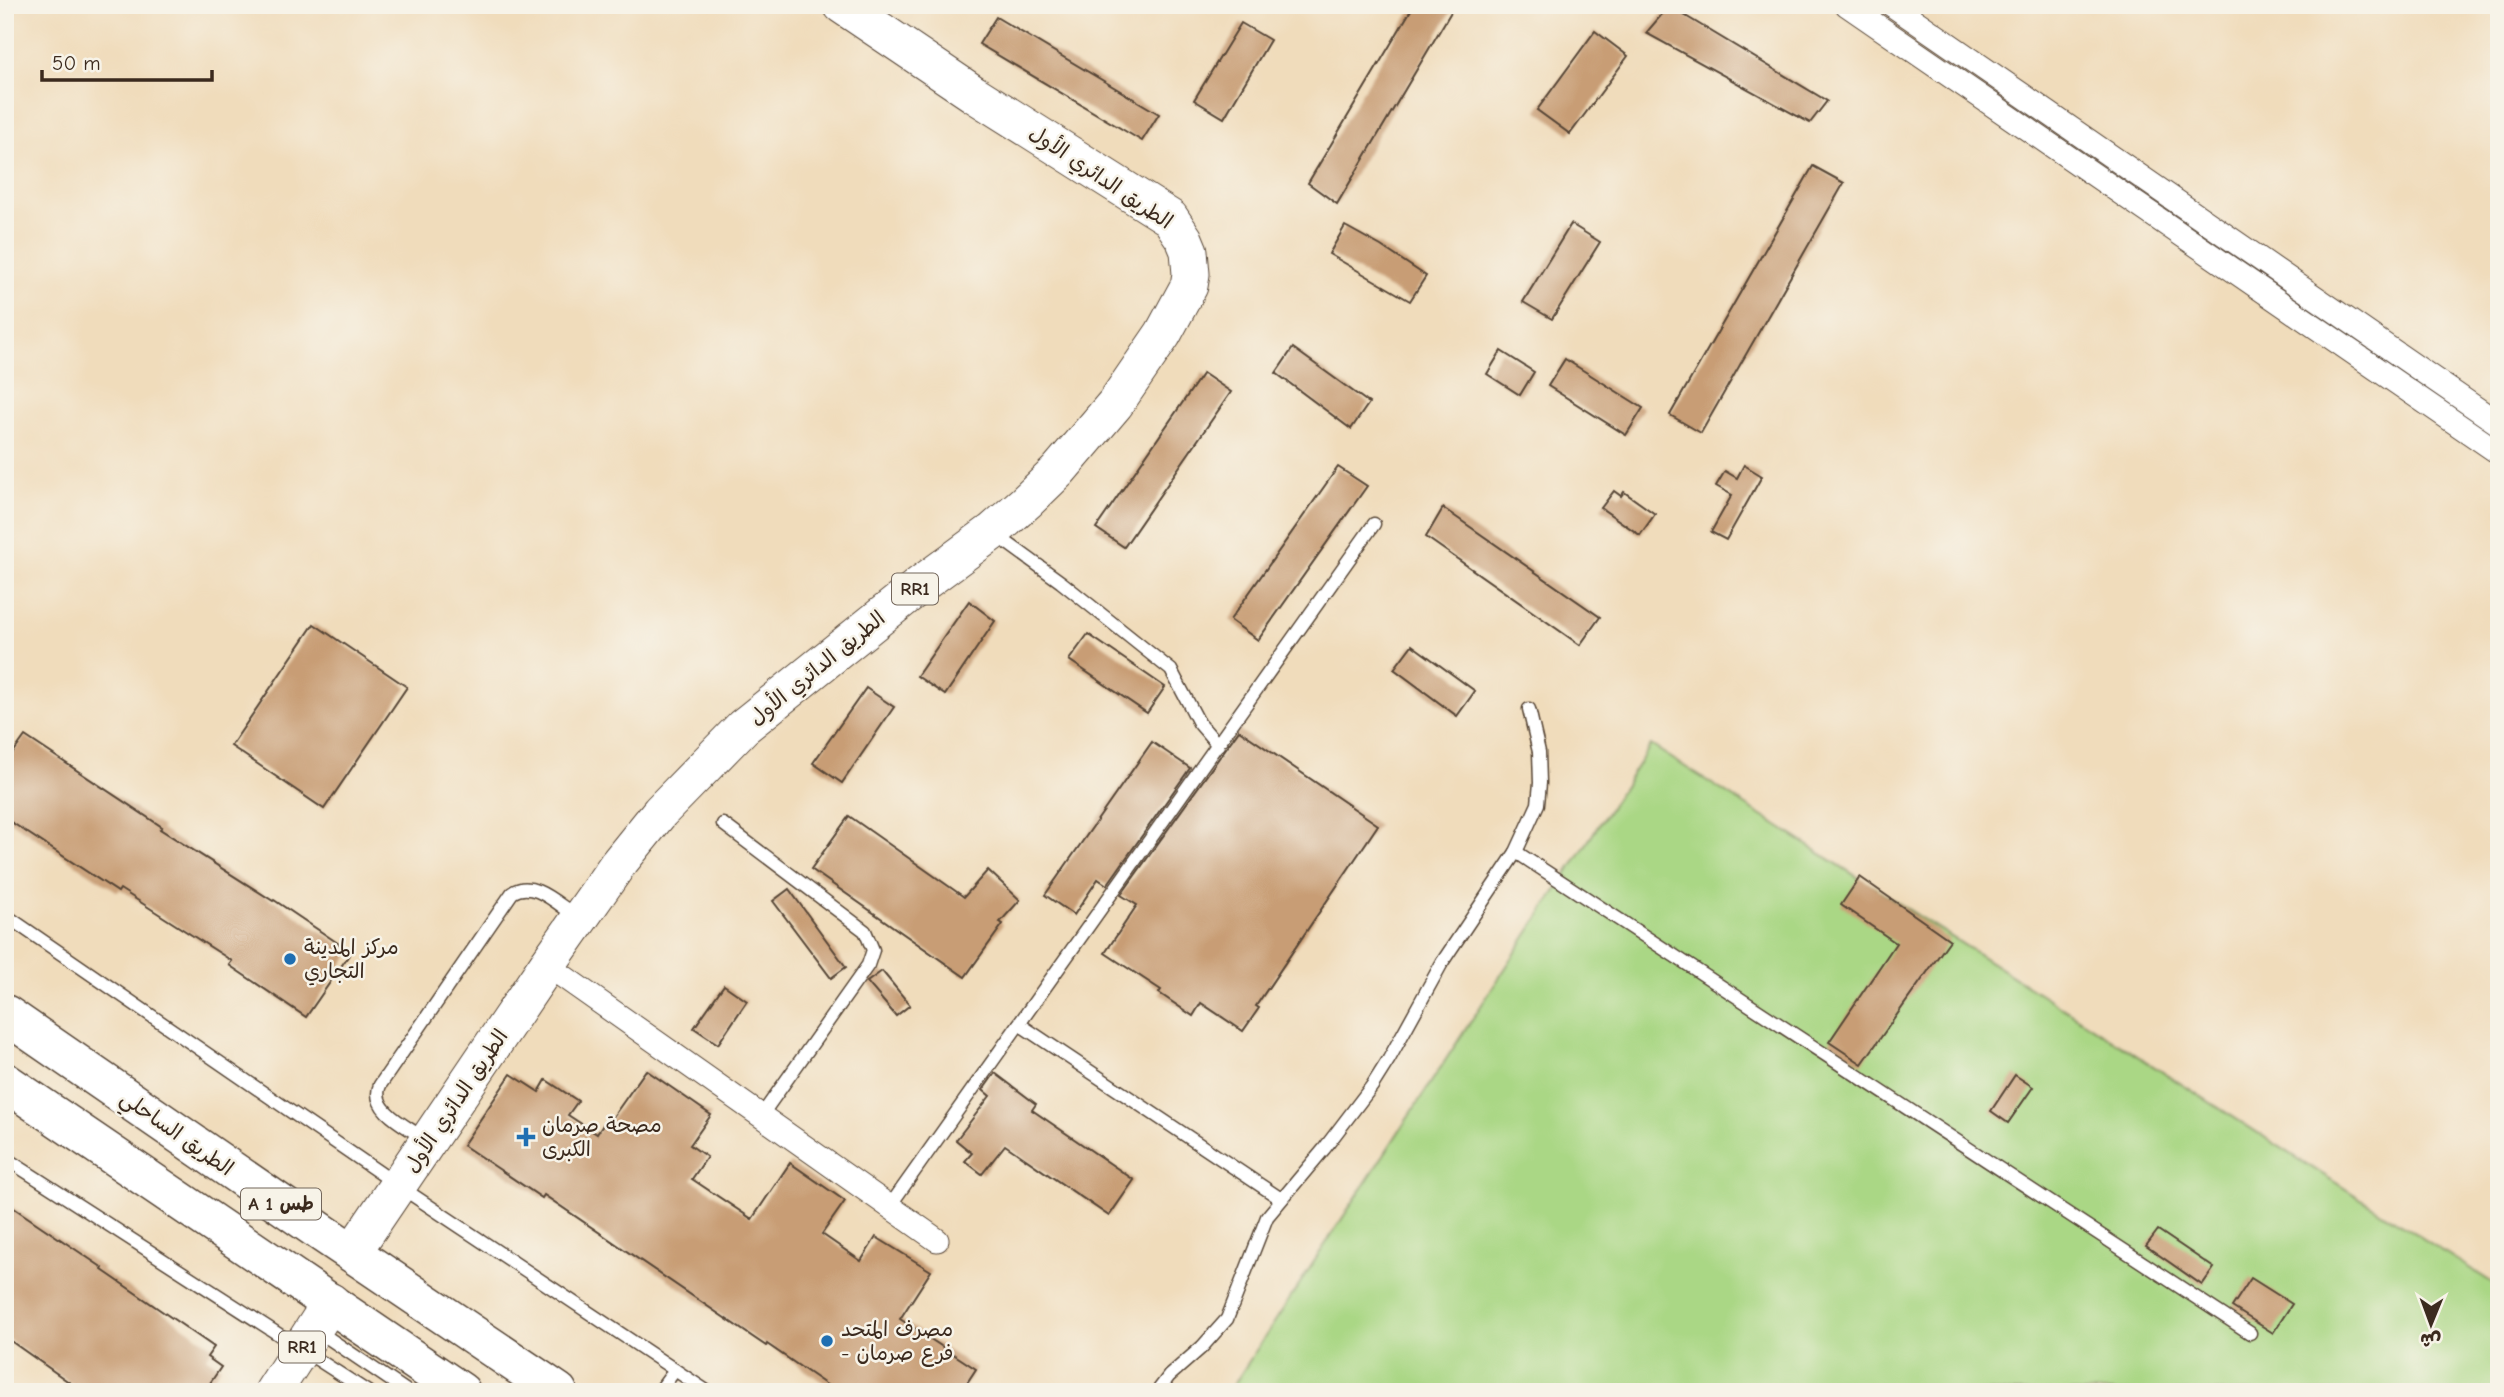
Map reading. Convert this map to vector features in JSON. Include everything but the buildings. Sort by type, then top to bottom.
[{"type":"highway","name":"الطريق الساحلي","points":[[5,1014],[558,1392]]},
{"type":"highway","name":"A 1 طس","points":[[5,1082],[315,1326],[461,1392]]},
{"type":"main road","name":"الطريق الدائري الأول","points":[[352,1253],[579,919],[618,864],[660,812],[700,768],[743,727],[919,585],[992,532],[1065,463],[1140,370],[1185,297],[1191,274],[1189,251],[1170,218],[974,94],[842,5]]},
{"type":"main road","name":"RR1","points":[[273,1392],[315,1326]]},
{"type":"street","points":[[1847,5],[2499,453]]},
{"type":"street","points":[[1892,5],[2499,424]]},
{"type":"street","points":[[547,965],[937,1240]]},
{"type":"lane","points":[[889,1207],[1374,524]]},
{"type":"lane","points":[[992,532],[1061,582],[1171,670],[1199,723],[1217,745]]},
{"type":"lane","points":[[1157,1392],[1169,1376],[1217,1332],[1227,1319],[1267,1217],[1372,1086],[1443,961],[1516,852],[1538,804],[1539,752],[1530,709]]},
{"type":"lane","points":[[723,824],[865,932],[873,950],[868,965],[761,1116]]},
{"type":"lane","points":[[1516,852],[2250,1333]]},
{"type":"lane","points":[[428,1142],[383,1109],[377,1097],[380,1085],[512,893],[523,887],[535,889],[579,919]]},
{"type":"lane","points":[[5,915],[399,1186],[708,1392]]},
{"type":"lane","points":[[1019,1024],[1281,1199]]},
{"type":"lane","points":[[5,1158],[315,1326],[408,1392]]},
{"type":"lane","points":[[315,1326],[368,1392]]},
{"type":"lane","points":[[659,1392],[675,1370]]},
{"type":"green space","points":[[1651,745],[2499,1287],[2499,1392],[1229,1392]]},
{"type":"place","name":"مركز المدينة التجاري","points":[[290,959]]},
{"type":"place","name":"مصحة صرمان الكبرى","points":[[526,1137]]},
{"type":"place","name":"مصرف المتحد - فرع صرمان","points":[[827,1341]]}]
